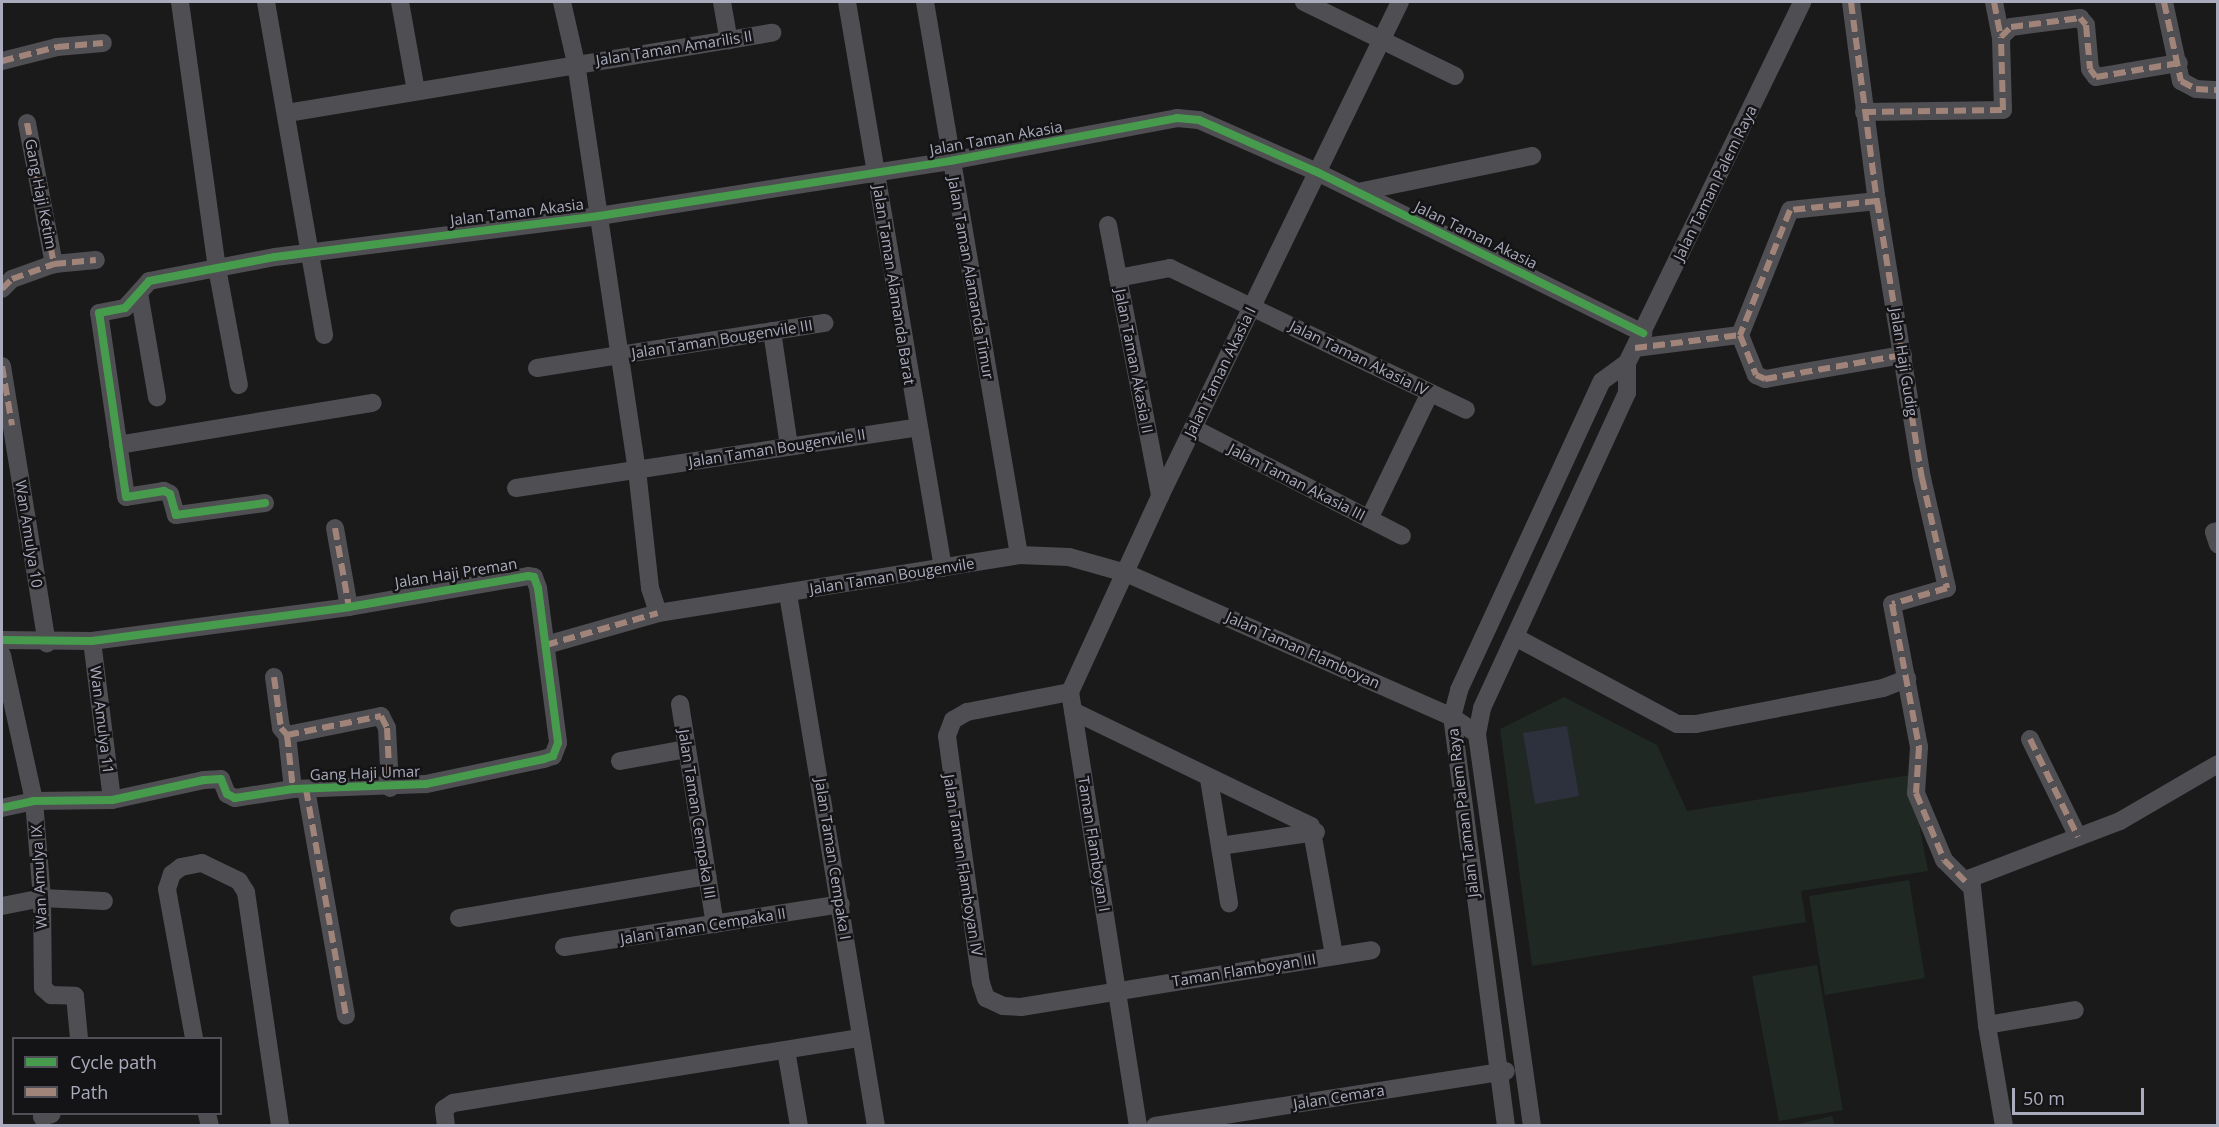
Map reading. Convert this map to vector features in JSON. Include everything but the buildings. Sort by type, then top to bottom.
[{"type":"street","points":[[180,2],[217,268],[239,385]]},
{"type":"street","points":[[266,2],[324,335]]},
{"type":"street","points":[[400,2],[416,91]]},
{"type":"street","points":[[562,2],[576,63],[637,470],[650,588],[650,616]]},
{"type":"street","points":[[722,2],[729,40]]},
{"type":"street","name":"Jalan Taman Alamanda Barat","points":[[847,2],[917,427],[943,568]]},
{"type":"street","name":"Jalan Taman Alamanda Timur","points":[[925,2],[950,161],[1019,555]]},
{"type":"street","points":[[1304,2],[1455,76]]},
{"type":"street","name":"Jalan Taman Akasia I","points":[[1125,573],[1160,496],[1400,2]]},
{"type":"street","name":"Jalan Taman Palem Raya","points":[[1532,1125],[1477,734],[1482,708],[1627,393],[1635,348],[1802,2]]},
{"type":"street","name":"Jalan Haji Gudig","points":[[1851,2],[1877,201],[1922,478],[1947,588],[1892,604],[1907,679]]},
{"type":"street","points":[[1864,112],[2003,110],[2001,38],[1994,2]]},
{"type":"street","points":[[2164,2],[2186,87],[2217,90]]},
{"type":"street","points":[[2001,38],[2011,27],[2080,18],[2086,25],[2090,69],[2096,77],[2179,63]]},
{"type":"street","name":"Jalan Taman Amarilis II","points":[[287,113],[576,63],[772,33]]},
{"type":"street","points":[[2,61],[57,47],[103,43]]},
{"type":"street","name":"Jalan Taman Akasia","points":[[118,445],[98,319],[99,314],[124,308],[149,281],[309,252],[599,216],[950,161],[1189,117],[1358,192],[1635,348]]},
{"type":"street","name":"Gang Haji Ketim","points":[[27,123],[54,264]]},
{"type":"street","points":[[1358,192],[1532,156]]},
{"type":"street","points":[[1877,201],[1790,210],[1740,335],[1756,375],[1765,379],[1903,356]]},
{"type":"street","name":"Jalan Taman Akasia II","points":[[1108,225],[1160,496]]},
{"type":"street","points":[[2,289],[12,279],[54,264],[96,260]]},
{"type":"street","points":[[1118,278],[1170,268],[1252,306]]},
{"type":"street","points":[[139,294],[157,397]]},
{"type":"street","name":"Jalan Taman Akasia IV","points":[[1252,306],[1466,410]]},
{"type":"street","name":"Jalan Taman Bougenvile III","points":[[537,368],[824,323]]},
{"type":"street","points":[[772,331],[789,446]]},
{"type":"street","points":[[1635,348],[1740,335]]},
{"type":"street","name":"Jalan Taman Palem Raya","points":[[1506,1125],[1497,1073],[1452,717],[1460,690],[1602,381],[1635,348]]},
{"type":"street","name":"Wan Amulya 10","points":[[2,366],[7,425],[47,644]]},
{"type":"street","points":[[1369,519],[1430,393]]},
{"type":"street","points":[[265,502],[176,515],[170,494],[164,491],[126,497],[118,445],[373,403]]},
{"type":"street","name":"Jalan Taman Bougenvile II","points":[[516,488],[917,427]]},
{"type":"street","name":"Jalan Taman Akasia III","points":[[1193,428],[1402,536]]},
{"type":"street","points":[[1549,500],[1571,511]]},
{"type":"street","points":[[335,528],[349,607]]},
{"type":"street","name":"Jalan Taman Bougenvile","points":[[546,645],[650,616],[1019,555],[1069,557],[1125,573]]},
{"type":"street","points":[[1070,692],[1125,573]]},
{"type":"street","name":"Jalan Taman Flamboyan","points":[[1125,573],[1452,717],[1477,734]]},
{"type":"street","name":"Jalan Haji Preman","points":[[2,640],[47,644],[92,641],[349,607],[528,576],[536,581],[546,645]]},
{"type":"street","name":"Jalan Taman Cempaka I","points":[[788,594],[842,904],[860,1038],[876,1125]]},
{"type":"street","points":[[1515,637],[1677,724],[1696,724],[1883,688],[1907,679],[1919,747],[1916,793],[1944,860],[1969,885],[1987,1025],[2004,1125]]},
{"type":"street","name":"Wan Amulya 11","points":[[92,641],[112,800]]},
{"type":"street","name":"Gang Haji Umar","points":[[112,800],[204,780],[221,779],[227,794],[235,798],[299,789],[390,788],[426,784],[553,756],[558,743],[546,645]]},
{"type":"street","name":"Wan Amulya IX","points":[[2,655],[9,724],[34,801],[42,898],[43,988],[51,995],[77,998],[80,1037]]},
{"type":"street","points":[[274,677],[281,728],[287,735],[345,1016]]},
{"type":"street","name":"Taman Flamboyan I","points":[[1070,692],[1138,1125]]},
{"type":"street","name":"Jalan Taman Flamboyan IV","points":[[1070,692],[967,712],[953,720],[947,736],[981,983],[986,998],[1003,1006],[1117,991]]},
{"type":"street","name":"Jalan Taman Cempaka III","points":[[680,705],[715,924]]},
{"type":"street","points":[[1073,711],[1209,779],[1311,825],[1316,832],[1334,955]]},
{"type":"street","points":[[287,735],[381,716],[387,728],[390,788]]},
{"type":"street","points":[[2030,739],[2078,837]]},
{"type":"street","points":[[620,761],[687,749]]},
{"type":"street","points":[[1969,885],[1980,872],[2120,821],[2217,764]]},
{"type":"street","points":[[1209,779],[1229,903]]},
{"type":"street","points":[[2,808],[34,801],[112,800]]},
{"type":"street","points":[[1220,846],[1316,832]]},
{"type":"street","points":[[194,1037],[167,881],[181,867],[202,863],[239,881],[246,892],[279,1117]]},
{"type":"street","points":[[459,918],[707,876]]},
{"type":"street","points":[[2,906],[42,898],[104,901]]},
{"type":"street","name":"Jalan Taman Cempaka II","points":[[564,947],[842,904]]},
{"type":"street","name":"Taman Flamboyan III","points":[[1117,991],[1371,950]]},
{"type":"street","points":[[1987,1025],[2075,1010]]},
{"type":"street","points":[[446,1125],[444,1109],[453,1103],[860,1038]]},
{"type":"street","points":[[786,1050],[799,1125]]},
{"type":"street","name":"Jalan Cemara","points":[[1155,1125],[1523,1069]]},
{"type":"shaded area","points":[[1564,697],[1657,745],[1687,811],[1910,775],[1928,871],[1801,891],[1806,922],[1532,966],[1500,729]]},
{"type":"shaded area","points":[[1909,880],[1925,978],[1825,995],[1809,896]]},
{"type":"shaded area","points":[[1817,965],[1843,1110],[1779,1121],[1752,976]]},
{"type":"shaded area","points":[[1832,1116],[1835,1125],[1793,1125]]},
{"type":"water","points":[[1567,726],[1579,796],[1535,804],[1523,733]]},
{"type":"marked path","points":[[1851,2],[1877,201],[1922,478],[1947,588],[1892,604],[1919,747],[1916,793],[1944,860],[1969,885]]},
{"type":"marked path","points":[[1994,2],[2001,37]]},
{"type":"marked path","points":[[2164,2],[2181,81],[2196,89],[2218,90]]},
{"type":"marked path","points":[[1864,112],[2003,110],[2001,37],[2011,27],[2080,18],[2086,25],[2090,69],[2096,77],[2179,63]]},
{"type":"marked path","points":[[2,61],[57,47],[103,43]]},
{"type":"marked path","points":[[27,123],[54,264]]},
{"type":"marked path","points":[[1877,201],[1790,210],[1740,335],[1756,375],[1765,379],[1903,355]]},
{"type":"marked path","points":[[2,289],[12,279],[54,264],[96,260]]},
{"type":"marked path","points":[[1635,348],[1740,335]]},
{"type":"marked path","points":[[2,366],[12,425]]},
{"type":"marked path","points":[[335,528],[349,607],[353,606]]},
{"type":"marked path","points":[[546,645],[658,613]]},
{"type":"marked path","points":[[274,677],[281,728],[287,735],[293,789]]},
{"type":"marked path","points":[[287,735],[381,716],[387,728],[390,788]]},
{"type":"marked path","points":[[2030,739],[2078,837]]},
{"type":"marked path","points":[[306,789],[346,1016]]},
{"type":"cycle path","points":[[265,503],[176,515],[170,494],[164,491],[126,497],[99,313],[125,308],[149,281],[275,257],[599,216],[950,161],[1177,118],[1199,120],[1317,172],[1643,333]]},
{"type":"cycle path","points":[[2,640],[92,641],[349,607],[528,576],[534,577],[538,588],[558,743],[553,756],[544,759],[426,784],[293,789],[235,798],[227,794],[221,779],[204,780],[112,800],[34,801],[2,808]]}]
